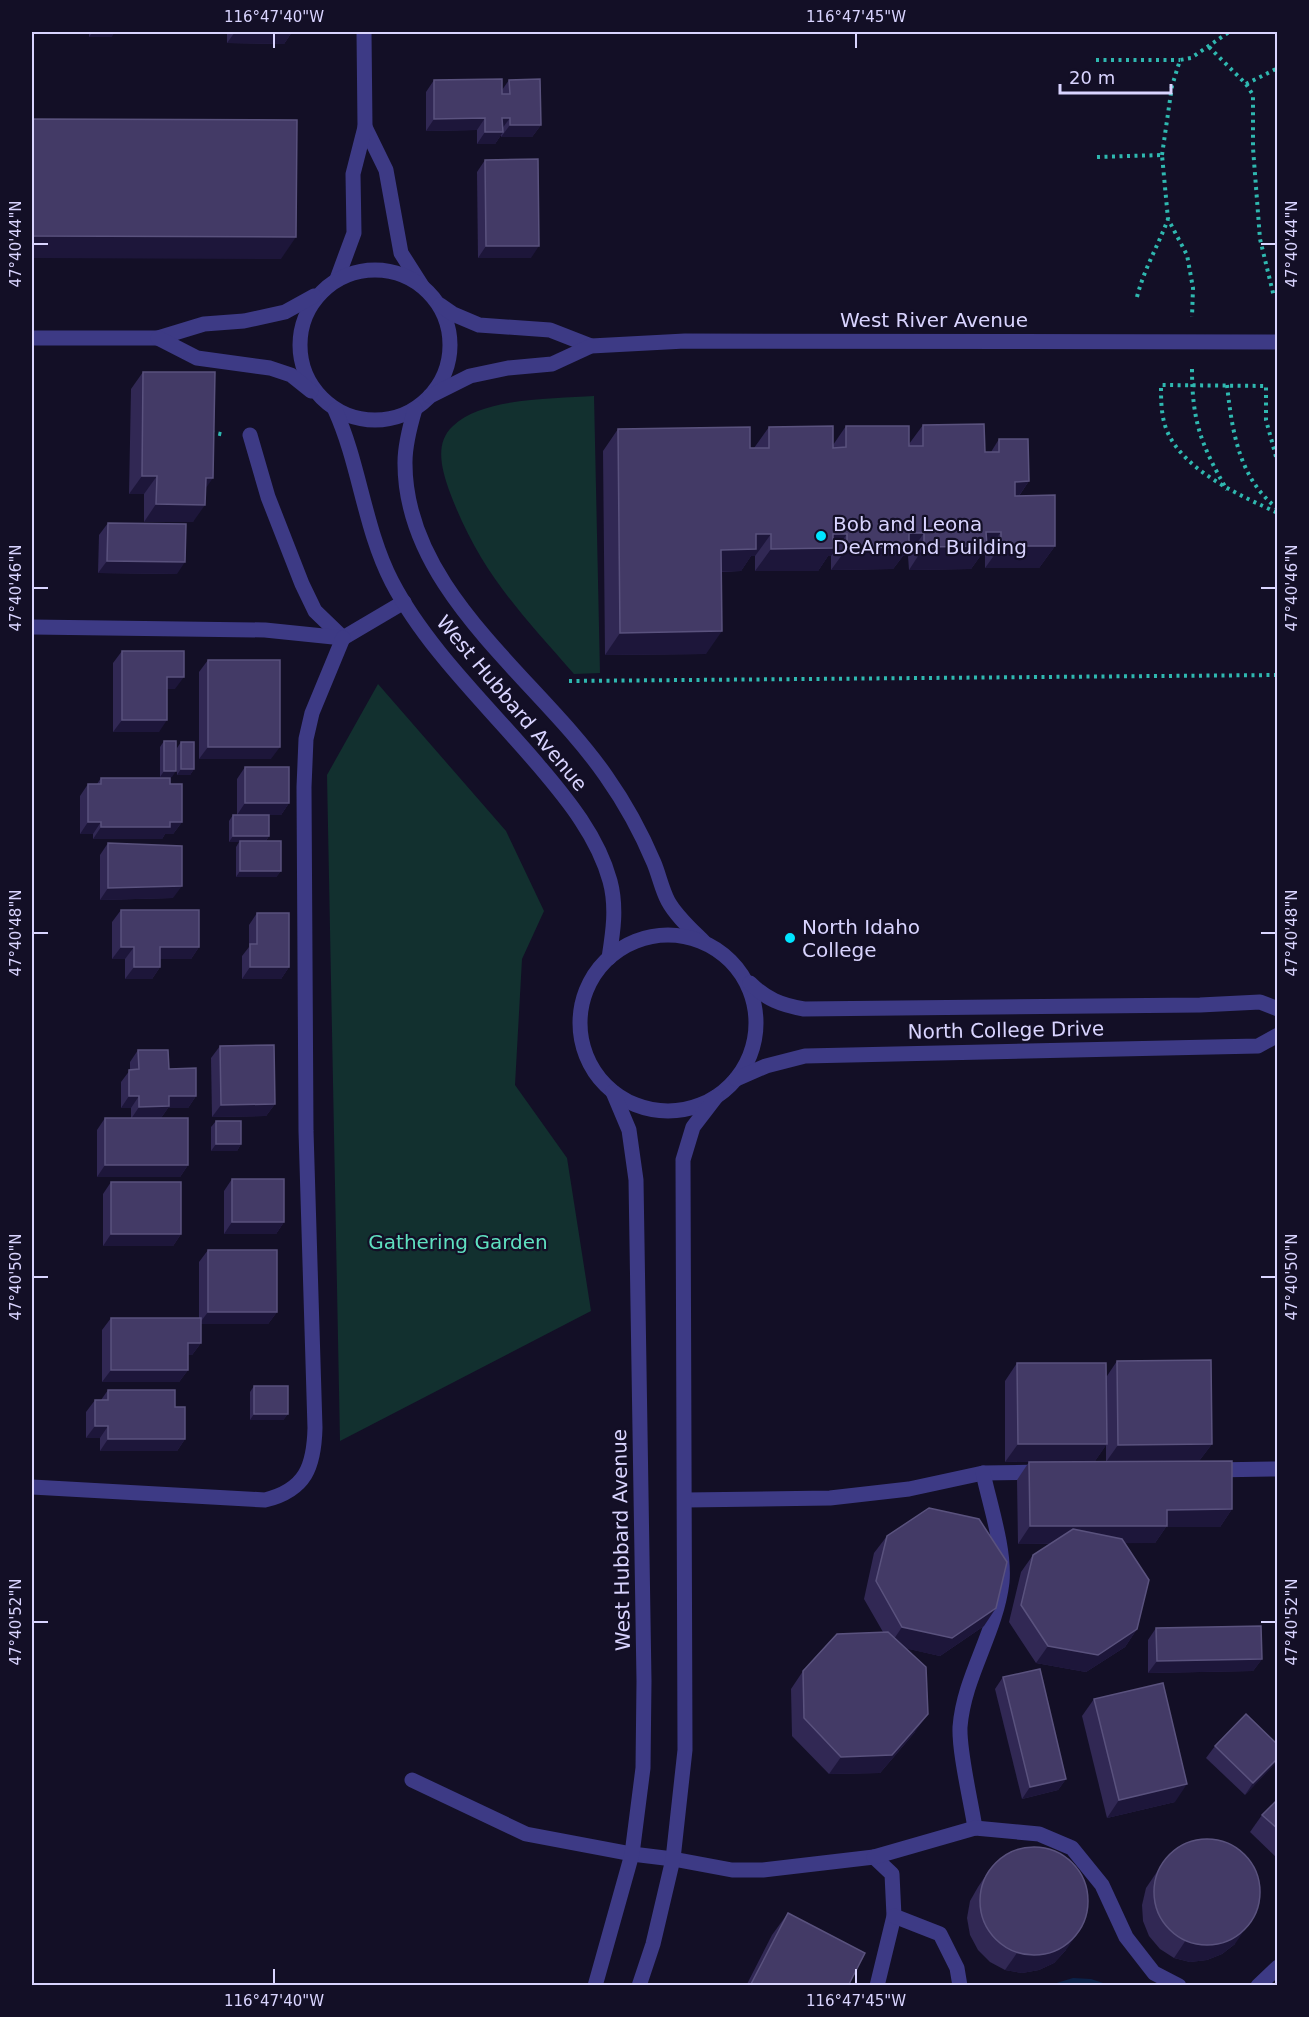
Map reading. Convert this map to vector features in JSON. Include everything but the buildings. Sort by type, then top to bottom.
[{"type":"street","points":[[337,279],[354,233],[353,174],[365,127],[364,32]]},
{"type":"street","points":[[158,338],[197,358],[270,368],[291,375],[335,410],[355,418],[376,421],[397,418],[415,409],[430,396],[442,380],[449,361],[451,341],[447,321],[438,303],[423,286],[401,253],[386,170],[365,127]]},
{"type":"street","points":[[32,338],[158,338],[204,324],[244,321],[285,312],[320,293],[337,279],[358,271],[381,269],[403,275],[423,286]]},
{"type":"street","points":[[317,395],[305,376],[299,355],[299,332],[306,311],[320,293]]},
{"type":"street","name":"West River Avenue","points":[[438,303],[453,314],[479,325],[550,330],[591,346]]},
{"type":"street","name":"West River Avenue","points":[[430,396],[470,376],[508,368],[552,364],[591,346],[685,341],[1278,342]]},
{"type":"street","name":"West Hubbard Avenue","points":[[415,409],[405,449],[405,474],[412,516],[431,558],[443,580],[475,624],[604,773],[627,806],[644,840],[668,902],[704,942]]},
{"type":"street","name":"West Hubbard Avenue","points":[[335,410],[350,442],[380,555],[404,602],[438,651],[490,708],[582,820],[598,849],[610,881],[614,923],[609,958]]},
{"type":"street","points":[[250,435],[268,497],[302,584],[315,611],[342,638]]},
{"type":"street","points":[[32,627],[265,630],[342,638],[404,602]]},
{"type":"street","points":[[32,1487],[266,1500],[281,1496],[297,1485],[308,1472],[314,1452],[315,1428],[306,1131],[304,787],[306,739],[312,713],[342,638]]},
{"type":"street","points":[[639,1986],[653,1944],[673,1859],[686,1750],[683,1160],[693,1127],[716,1097],[736,1079],[750,1056],[756,1028],[754,1002],[743,976],[725,956],[704,942],[679,935],[654,936],[630,944],[609,958],[592,977],[583,1000],[580,1025],[588,1058],[596,1073],[613,1092],[636,1105],[663,1111],[690,1108],[716,1097]]},
{"type":"street","name":"North College Drive","points":[[743,976],[763,996],[788,1006],[804,1009],[1200,1005],[1260,1002],[1278,1010]]},
{"type":"street","name":"North College Drive","points":[[736,1079],[766,1066],[805,1056],[1258,1046],[1278,1035]]},
{"type":"street","name":"West Hubbard Avenue","points":[[595,1986],[632,1854],[643,1768],[644,1681],[636,1180],[628,1130],[613,1092]]},
{"type":"street","points":[[1195,1470],[1278,1469]]},
{"type":"street","points":[[685,1500],[830,1498],[909,1489],[983,1473],[1054,1472]]},
{"type":"street","points":[[975,1828],[960,1730],[965,1690],[992,1627],[1002,1581],[1002,1562],[983,1473]]},
{"type":"street","points":[[412,1780],[526,1834],[732,1870],[763,1870],[873,1857],[975,1828],[1039,1834],[1072,1848],[1102,1885],[1126,1937],[1154,1973],[1179,1986]]},
{"type":"street","points":[[873,1857],[892,1874],[894,1916],[877,1986]]},
{"type":"street","points":[[894,1916],[940,1934],[957,1968],[960,1986]]},
{"type":"street","points":[[1258,1986],[1278,1967]]},
{"type":"path","points":[[1096,60],[1191,58],[1229,32]]},
{"type":"path","points":[[1209,47],[1246,84],[1252,95],[1252,148],[1260,239],[1274,297]]},
{"type":"path","points":[[1180,60],[1172,86],[1162,155],[1168,219],[1187,255],[1193,288],[1194,415],[1205,452],[1227,489]]},
{"type":"path","points":[[1246,84],[1278,68]]},
{"type":"path","points":[[1097,156],[1162,155]]},
{"type":"path","points":[[1137,297],[1144,271],[1159,243],[1168,219]]},
{"type":"path","points":[[1278,464],[1266,420],[1266,386],[1161,385],[1161,411],[1167,432],[1184,456],[1227,489],[1278,511]]},
{"type":"path","points":[[1227,385],[1237,448],[1249,477],[1278,511]]},
{"type":"path","points":[[211,424],[211,434],[250,435]]},
{"type":"path","points":[[569,681],[1278,675]]},
{"type":"green space","points":[[594,396],[600,673],[574,674],[535,630],[487,567],[461,519],[446,482],[441,457],[443,440],[453,426],[482,410],[520,401]]},
{"type":"green space","name":"Gathering Garden","points":[[378,684],[506,831],[544,911],[522,959],[515,1085],[567,1158],[591,1311],[340,1441],[327,775]]},
{"type":"water","points":[[1073,1978],[1091,1979],[1109,1985],[1050,1985]]},
{"type":"place","name":"Bob and Leona DeArmond Building","points":[[821,536]]},
{"type":"place","name":"North Idaho College","points":[[790,938]]}]
